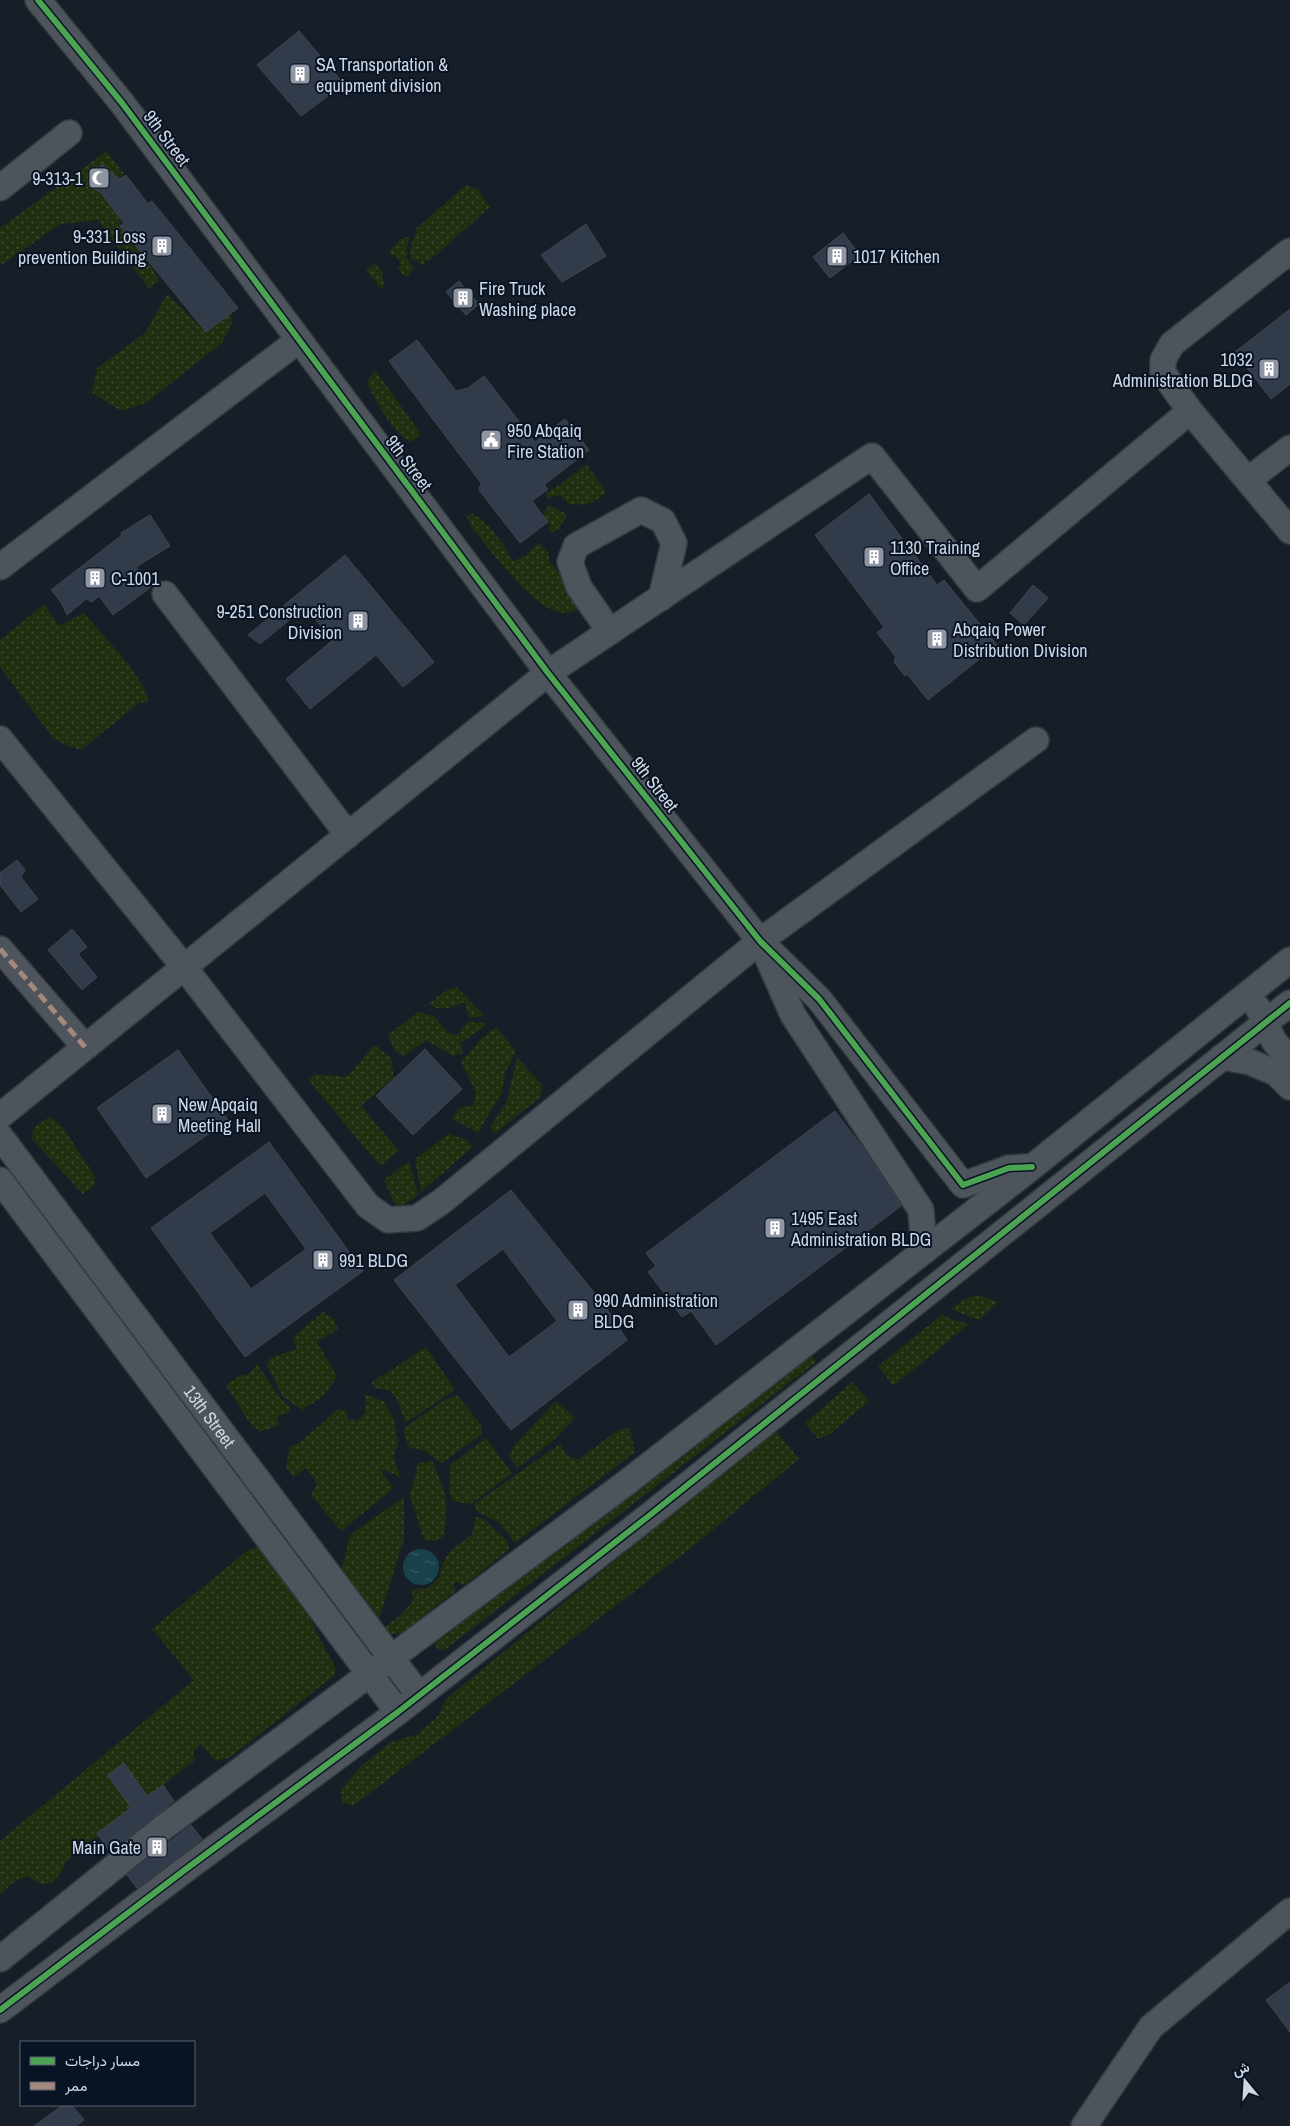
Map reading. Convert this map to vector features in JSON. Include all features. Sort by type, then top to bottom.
[{"type":"street","name":"9th Street","points":[[38,0],[122,103],[548,673],[760,941]]},
{"type":"street","points":[[0,188],[68,133]]},
{"type":"street","points":[[1290,251],[1172,344],[1163,360],[1163,373],[1190,410],[1290,531]]},
{"type":"street","points":[[0,567],[299,340]]},
{"type":"street","points":[[0,1116],[548,673],[872,456],[976,589],[1190,410]]},
{"type":"street","points":[[1248,480],[1290,448]]},
{"type":"street","points":[[610,632],[579,587],[570,562],[576,546],[641,510],[664,521],[674,543],[661,598]]},
{"type":"street","points":[[165,594],[348,835]]},
{"type":"street","points":[[0,739],[184,967],[368,1206],[388,1220],[417,1218],[441,1202],[760,941],[1036,740]]},
{"type":"street","points":[[760,941],[819,999],[963,1185],[1009,1168],[1032,1167]]},
{"type":"street","points":[[760,941],[793,1015],[921,1210],[924,1251]]},
{"type":"street","points":[[0,949],[85,1047]]},
{"type":"street","points":[[0,1959],[160,1830],[626,1483],[1032,1167],[1290,960]]},
{"type":"street","points":[[0,2010],[186,1869],[420,1696],[650,1515],[1222,1057],[1289,1006],[1258,986]]},
{"type":"street","points":[[1258,986],[1265,1023],[1274,1041],[1290,1061]]},
{"type":"street","points":[[1222,1057],[1250,1062],[1276,1073],[1290,1087]]},
{"type":"street","name":"13th Street","points":[[0,1136],[420,1696]]},
{"type":"street","name":"13th Street","points":[[0,1180],[398,1712]]},
{"type":"street","points":[[1084,2126],[1151,2027],[1290,1911]]},
{"type":"green space","points":[[107,151],[124,174],[98,191],[121,219],[120,226],[152,267],[159,281],[149,289],[98,220],[60,224],[3,264],[0,263],[0,228]]},
{"type":"green space","points":[[466,185],[478,189],[490,207],[429,261],[424,261],[425,264],[420,265],[417,260],[412,260],[410,252],[417,228]]},
{"type":"green space","points":[[410,237],[406,249],[408,255],[406,257],[414,268],[407,277],[398,268],[401,264],[398,258],[390,253],[390,250],[402,238]]},
{"type":"green space","points":[[375,263],[382,272],[384,287],[380,288],[366,270]]},
{"type":"green space","points":[[167,294],[206,332],[231,313],[232,324],[222,343],[146,403],[121,411],[92,393],[97,368],[145,333]]},
{"type":"green space","points":[[375,370],[417,428],[420,435],[411,442],[391,424],[370,389],[367,382]]},
{"type":"green space","points":[[586,464],[606,491],[599,499],[580,505],[569,504],[560,495],[548,498],[546,493]]},
{"type":"green space","points":[[549,505],[565,513],[567,516],[558,530],[549,533],[550,526],[543,515]]},
{"type":"green space","points":[[472,513],[496,534],[513,561],[525,556],[539,543],[549,553],[549,561],[569,585],[580,608],[565,613],[558,612],[550,609],[529,594],[508,572],[472,528],[467,516]]},
{"type":"green space","points":[[44,604],[59,626],[84,613],[122,656],[146,692],[148,702],[139,703],[81,750],[53,738],[0,667],[0,640]]},
{"type":"green space","points":[[457,987],[484,1016],[469,1018],[465,1002],[441,1009],[429,1003],[447,990]]},
{"type":"green space","points":[[418,1012],[434,1016],[448,1033],[457,1035],[468,1022],[487,1023],[460,1043],[463,1053],[453,1056],[426,1040],[403,1057],[394,1050],[388,1035]]},
{"type":"green space","points":[[496,1027],[516,1051],[505,1073],[502,1092],[478,1133],[452,1119],[459,1108],[473,1105],[476,1092],[461,1062],[481,1039]]},
{"type":"green space","points":[[374,1045],[391,1058],[394,1078],[361,1106],[399,1151],[380,1166],[308,1080],[315,1074],[347,1077]]},
{"type":"green space","points":[[517,1057],[542,1085],[541,1097],[494,1134],[491,1126],[507,1101]]},
{"type":"green space","points":[[50,1117],[62,1126],[95,1177],[94,1185],[83,1194],[32,1139],[34,1127]]},
{"type":"green space","points":[[449,1134],[465,1139],[473,1147],[421,1192],[415,1159]]},
{"type":"green space","points":[[409,1161],[418,1194],[412,1200],[399,1206],[394,1203],[384,1180]]},
{"type":"green space","points":[[978,1295],[998,1302],[979,1320],[951,1309],[965,1299]]},
{"type":"green space","points":[[323,1312],[332,1318],[338,1329],[317,1342],[337,1376],[325,1395],[302,1410],[282,1396],[267,1365],[270,1358],[297,1349],[293,1337]]},
{"type":"green space","points":[[942,1315],[969,1324],[896,1384],[892,1384],[878,1366]]},
{"type":"green space","points":[[426,1347],[455,1390],[405,1423],[398,1401],[391,1391],[375,1388],[371,1383]]},
{"type":"green space","points":[[810,1354],[816,1362],[445,1650],[439,1650],[435,1646],[434,1636]]},
{"type":"green space","points":[[257,1364],[281,1399],[290,1407],[290,1412],[277,1417],[279,1425],[260,1432],[249,1422],[226,1385],[239,1376],[249,1374]]},
{"type":"green space","points":[[852,1382],[869,1401],[829,1435],[818,1439],[805,1423]]},
{"type":"green space","points":[[365,1394],[383,1401],[394,1419],[398,1443],[394,1456],[400,1478],[379,1469],[394,1488],[341,1531],[311,1495],[317,1484],[306,1468],[293,1477],[286,1467],[290,1446],[299,1443],[338,1409],[346,1411],[348,1420],[355,1419],[356,1422],[366,1412]]},
{"type":"green space","points":[[457,1395],[482,1426],[482,1434],[442,1463],[424,1451],[409,1448],[403,1429],[444,1400]]},
{"type":"green space","points":[[556,1401],[575,1418],[554,1440],[517,1468],[509,1456],[514,1446]]},
{"type":"green space","points":[[630,1428],[635,1452],[515,1543],[498,1522],[476,1511],[474,1504],[560,1444],[568,1456],[578,1460],[618,1430]]},
{"type":"green space","points":[[775,1430],[799,1459],[686,1552],[353,1806],[342,1802],[341,1790],[361,1766],[391,1742],[418,1734],[439,1715],[446,1699]]},
{"type":"green space","points":[[486,1438],[512,1473],[471,1504],[453,1501],[449,1492],[450,1465]]},
{"type":"green space","points":[[432,1461],[441,1481],[446,1506],[443,1537],[435,1541],[424,1540],[410,1496],[418,1463]]},
{"type":"green space","points":[[404,1497],[404,1539],[379,1619],[371,1621],[341,1572],[350,1535]]},
{"type":"green space","points":[[476,1517],[484,1519],[508,1542],[509,1549],[465,1585],[456,1582],[453,1584],[455,1591],[404,1632],[394,1634],[380,1630],[402,1614],[413,1601],[412,1589],[428,1588],[440,1577],[446,1557],[459,1544],[472,1535]]},
{"type":"green space","points":[[264,1547],[289,1579],[335,1667],[335,1675],[229,1758],[215,1761],[201,1744],[193,1752],[195,1760],[66,1862],[59,1875],[51,1883],[42,1884],[28,1876],[14,1882],[0,1894],[0,1841],[194,1680],[152,1629],[249,1549]]},
{"type":"water","points":[[421,1549],[428,1550],[434,1554],[438,1560],[438,1574],[434,1580],[428,1584],[421,1585],[414,1584],[408,1580],[404,1574],[403,1567],[404,1560],[408,1554],[414,1550]]},
{"type":"building","name":"SA Transportation & equipment division","points":[[299,31],[344,84],[301,116],[257,65]]},
{"type":"building","name":"9-331 Loss prevention Building","points":[[102,164],[119,179],[126,175],[148,204],[152,201],[238,308],[206,332],[120,226],[124,223],[101,193],[87,184]]},
{"type":"building","points":[[586,224],[606,256],[562,282],[541,255]]},
{"type":"building","name":"1017 Kitchen","points":[[843,233],[860,255],[830,278],[813,257]]},
{"type":"building","name":"Fire Truck Washing place","points":[[459,281],[479,304],[466,315],[446,292]]},
{"type":"building","name":"1032 Administration BLDG","points":[[1290,309],[1290,384],[1271,399],[1235,352]]},
{"type":"building","name":"950 Abqaiq Fire Station","points":[[417,340],[456,391],[468,388],[484,376],[535,442],[565,419],[589,450],[544,485],[548,489],[532,501],[548,522],[520,543],[479,490],[481,483],[389,361]]},
{"type":"building","points":[[869,494],[937,585],[944,580],[997,645],[928,700],[907,674],[905,676],[894,662],[896,657],[877,633],[884,627],[815,535]]},
{"type":"building","points":[[150,515],[170,546],[136,567],[151,587],[113,615],[99,596],[92,602],[86,599],[67,615],[61,602],[51,590],[122,535],[121,533]]},
{"type":"building","name":"9-251 Construction Division","points":[[345,555],[434,662],[403,687],[376,655],[310,709],[286,679],[333,640],[305,607],[260,644],[248,635]]},
{"type":"building","points":[[1033,585],[1048,598],[1024,625],[1010,613]]},
{"type":"building","points":[[17,860],[25,870],[21,877],[38,899],[21,912],[0,885],[0,873]]},
{"type":"building","points":[[72,929],[87,947],[78,954],[97,977],[82,990],[48,950]]},
{"type":"building","points":[[425,1049],[462,1089],[413,1135],[376,1096]]},
{"type":"building","name":"New Apqaiq Meeting Hall","points":[[178,1050],[228,1120],[146,1178],[97,1108]]},
{"type":"building","name":"1495 East Administration BLDG","points":[[835,1111],[866,1152],[901,1206],[716,1345],[691,1311],[682,1317],[648,1272],[656,1266],[646,1253]]},
{"type":"building","name":"991 BLDG","points":[[269,1142],[363,1271],[245,1357],[151,1228]],"holes":[[[265,1193],[306,1249],[251,1289],[210,1233]]]},
{"type":"building","name":"990 Administration BLDG","points":[[511,1190],[604,1305],[627,1340],[511,1430],[394,1280]],"holes":[[[503,1249],[557,1321],[509,1357],[455,1285]]]},
{"type":"building","points":[[124,1763],[147,1796],[163,1785],[174,1801],[110,1852],[97,1833],[131,1808],[108,1775]]},
{"type":"building","points":[[191,1825],[202,1839],[137,1888],[127,1875]]},
{"type":"building","points":[[1290,1982],[1290,2032],[1266,2000]]},
{"type":"building","points":[[62,2106],[73,2106],[84,2120],[76,2126],[34,2126]]},
{"type":"marked path","points":[[0,949],[85,1047]]},
{"type":"cycle path","points":[[38,0],[122,103],[548,673],[760,941],[819,999],[963,1185],[1009,1168],[1032,1167]]},
{"type":"cycle path","points":[[0,2010],[398,1712],[650,1515],[1290,1003]]},
{"type":"place","name":"SA Transportation & equipment division","points":[[300,74]]},
{"type":"place","name":"9-313-1","points":[[99,178]]},
{"type":"place","name":"9-331 Loss prevention Building","points":[[162,246]]},
{"type":"place","name":"1017 Kitchen","points":[[837,256]]},
{"type":"place","name":"Fire Truck Washing place","points":[[463,298]]},
{"type":"place","name":"1032 Administration BLDG","points":[[1269,369]]},
{"type":"place","name":"950 Abqaiq Fire Station","points":[[491,440]]},
{"type":"place","name":"1130 Training Office","points":[[874,557]]},
{"type":"place","name":"C-1001","points":[[95,578]]},
{"type":"place","name":"9-251 Construction Division","points":[[358,621]]},
{"type":"place","name":"Abqaiq Power Distribution Division","points":[[937,639]]},
{"type":"place","name":"New Apqaiq Meeting Hall","points":[[162,1114]]},
{"type":"place","name":"1495 East Administration BLDG","points":[[775,1228]]},
{"type":"place","name":"991 BLDG","points":[[323,1260]]},
{"type":"place","name":"990 Administration BLDG","points":[[578,1310]]},
{"type":"place","name":"Main Gate","points":[[157,1847]]}]
